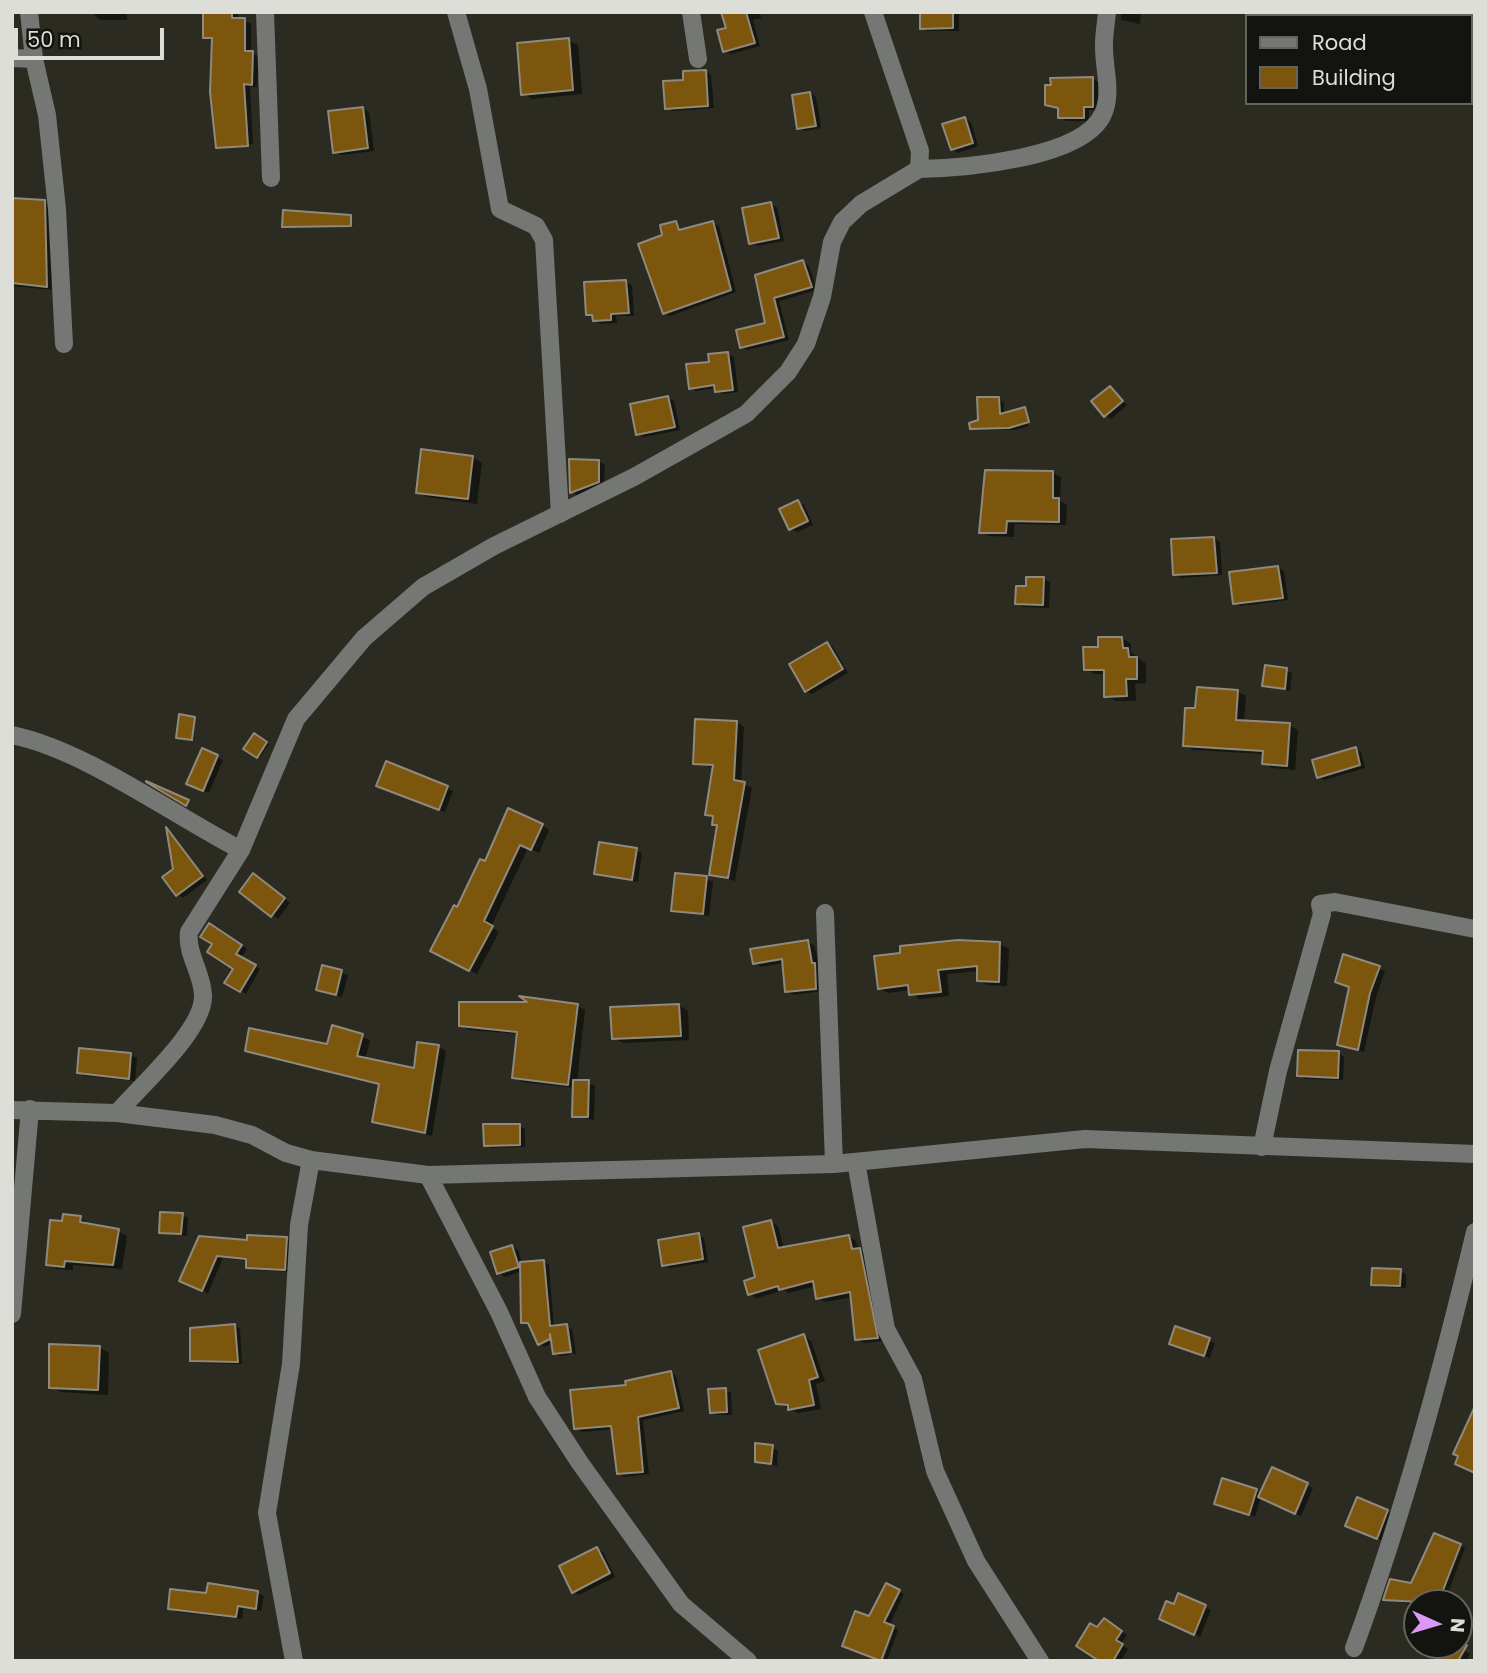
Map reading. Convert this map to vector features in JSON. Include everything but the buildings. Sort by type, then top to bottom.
[{"type":"street","points":[[29,12],[34,60],[47,115],[56,196],[64,344]]},
{"type":"street","points":[[265,12],[271,178]]},
{"type":"street","points":[[456,12],[478,89],[500,209],[536,226],[544,240],[561,514]]},
{"type":"street","points":[[691,12],[698,59]]},
{"type":"street","points":[[873,12],[920,151],[919,169]]},
{"type":"street","points":[[117,1114],[179,1046],[197,1021],[202,1005],[202,986],[189,944],[189,932],[241,850],[296,719],[363,638],[423,587],[494,545],[561,514],[731,425],[755,405],[788,372],[814,327],[832,242],[842,222],[861,204],[919,169],[964,168],[1013,158],[1053,148],[1079,137],[1095,126],[1106,103],[1104,45],[1107,12]]},
{"type":"street","points":[[12,58],[34,60]]},
{"type":"street","points":[[12,735],[93,766],[188,823],[241,850]]},
{"type":"street","points":[[1262,1147],[1278,1071],[1322,914],[1320,904],[1335,902],[1475,929]]},
{"type":"street","points":[[825,913],[834,1164]]},
{"type":"street","points":[[12,1314],[21,1110],[117,1114],[215,1125],[252,1135],[286,1153],[311,1160],[428,1175],[856,1163],[1085,1139],[1475,1154]]},
{"type":"street","points":[[294,1661],[267,1513],[291,1364],[299,1225],[311,1160]]},
{"type":"street","points":[[856,1163],[886,1329],[912,1379],[934,1471],[976,1561],[1040,1661]]},
{"type":"street","points":[[428,1175],[499,1312],[537,1397],[572,1452],[681,1604],[748,1661]]},
{"type":"street","points":[[1354,1647],[1384,1567],[1435,1397],[1475,1232]]}]
